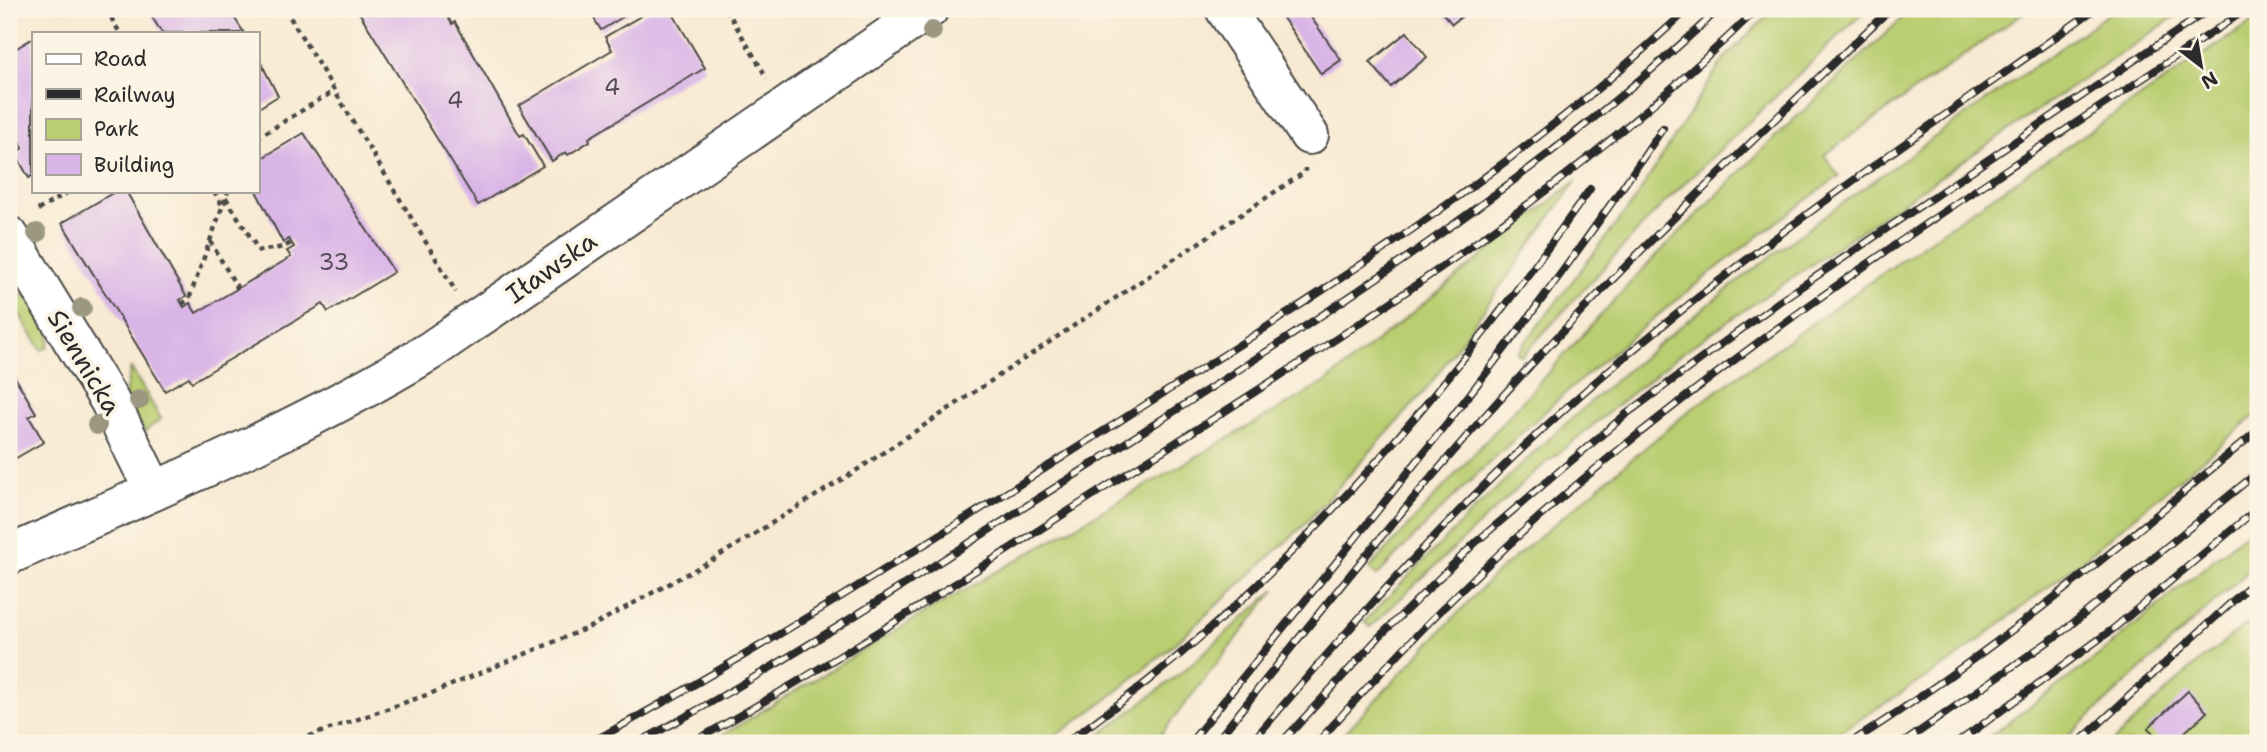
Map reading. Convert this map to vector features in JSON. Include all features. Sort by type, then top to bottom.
[{"type":"street","name":"Iławska","points":[[9,555],[320,413],[430,351],[929,9]]},
{"type":"street","points":[[1225,9],[1309,135]]},
{"type":"street","name":"Siennicka","points":[[9,236],[109,400],[154,491]]},
{"type":"path","points":[[106,9],[118,32]]},
{"type":"path","points":[[285,9],[456,293]]},
{"type":"path","points":[[726,9],[768,79]]},
{"type":"path","points":[[259,137],[334,91]]},
{"type":"path","points":[[290,743],[432,693],[592,626],[714,559],[854,472],[1305,172],[1309,135]]},
{"type":"path","points":[[38,210],[67,192]]},
{"type":"path","points":[[215,192],[222,205]]},
{"type":"path","points":[[182,304],[189,299],[228,192]]},
{"type":"path","points":[[226,197],[259,251],[284,247],[291,243]]},
{"type":"path","points":[[210,242],[238,289]]},
{"type":"green space","points":[[1774,9],[1867,9],[1659,208],[1522,356],[1517,353],[1634,201],[1723,60]]},
{"type":"green space","points":[[1912,9],[2029,9],[1824,155],[1839,176],[1716,268],[1598,365],[1485,467],[1377,576],[1369,569],[1642,270],[1767,145]]},
{"type":"green space","points":[[2115,9],[2186,9],[1683,352],[1535,472],[1370,627],[1364,622],[1523,464],[1589,403],[1682,325],[1803,232]]},
{"type":"green space","points":[[2258,18],[2258,413],[2084,559],[1952,661],[1822,743],[1335,743],[1494,575],[1690,410],[1965,215]]},
{"type":"green space","points":[[1577,180],[1426,390],[1302,527],[1172,646],[1105,701],[1045,743],[709,743],[928,611],[1326,382]]},
{"type":"green space","points":[[12,293],[26,296],[51,332],[48,347],[41,350],[9,297]]},
{"type":"green space","points":[[131,368],[161,419],[144,432],[125,394]]},
{"type":"green space","points":[[2258,523],[2258,562],[2061,743],[1980,743],[2089,663]]},
{"type":"green space","points":[[1276,589],[1154,743],[1089,743],[1182,672]]},
{"type":"green space","points":[[2258,615],[2258,743],[2111,743],[2190,669]]},
{"type":"building","points":[[147,9],[229,9],[243,32],[161,32]]},
{"type":"building","points":[[357,9],[443,9],[452,24],[455,22],[520,136],[524,134],[543,166],[478,205]]},
{"type":"building","points":[[588,9],[636,9],[601,30]]},
{"type":"building","points":[[653,9],[670,9],[705,68],[589,138],[590,141],[568,155],[566,152],[552,161],[519,106],[612,50],[605,37]]},
{"type":"building","points":[[1277,9],[1305,9],[1341,60],[1321,74]]},
{"type":"building","points":[[1439,9],[1471,9],[1452,24]]},
{"type":"building","points":[[1407,32],[1427,57],[1391,87],[1370,62]]},
{"type":"building","points":[[32,39],[32,176],[29,178],[15,153],[23,148],[12,130],[9,132],[9,53]]},
{"type":"building","points":[[259,59],[278,96],[259,108]]},
{"type":"building","points":[[304,133],[394,272],[328,312],[323,304],[192,382],[189,377],[165,391],[62,223],[114,192],[127,192],[186,296],[180,300],[184,307],[190,303],[196,313],[291,257],[287,251],[294,247],[289,239],[283,243],[257,192],[259,192],[259,160]]},
{"type":"building","points":[[9,367],[36,413],[29,417],[44,442],[9,462]]},
{"type":"building","points":[[2188,691],[2207,712],[2173,743],[2163,743],[2148,728]]},
{"type":"railway","points":[[590,743],[721,669],[851,590],[1333,283],[1481,180],[1552,126],[1688,9]]},
{"type":"railway","points":[[637,743],[755,677],[870,606],[1339,304],[1497,193],[1573,135],[1647,74],[1719,9]]},
{"type":"railway","points":[[691,743],[804,678],[915,609],[1216,417],[1458,256],[1612,138],[1686,75],[1757,9]]},
{"type":"railway","points":[[1215,743],[1408,504],[1530,366],[1662,229],[1890,9]]},
{"type":"railway","points":[[1251,743],[1411,561],[1496,474],[1585,391],[1646,339],[1771,241],[2095,9]]},
{"type":"railway","points":[[1281,743],[1380,636],[1475,543],[1625,415],[1780,301],[2210,9]]},
{"type":"railway","points":[[1317,743],[1405,647],[1466,586],[1561,498],[1642,431],[1726,366],[1897,243],[2247,9]]},
{"type":"railway","points":[[1190,743],[1493,364],[1608,208],[1663,128]]},
{"type":"railway","points":[[1065,743],[1142,686],[1215,624],[1285,558],[1352,489],[1476,343],[1590,189]]},
{"type":"railway","points":[[1850,743],[1957,671],[2059,594],[2258,430]]},
{"type":"railway","points":[[1903,743],[2062,632],[2258,472]]},
{"type":"railway","points":[[1957,743],[2113,629],[2258,508]]},
{"type":"railway","points":[[2078,743],[2258,578]]}]
